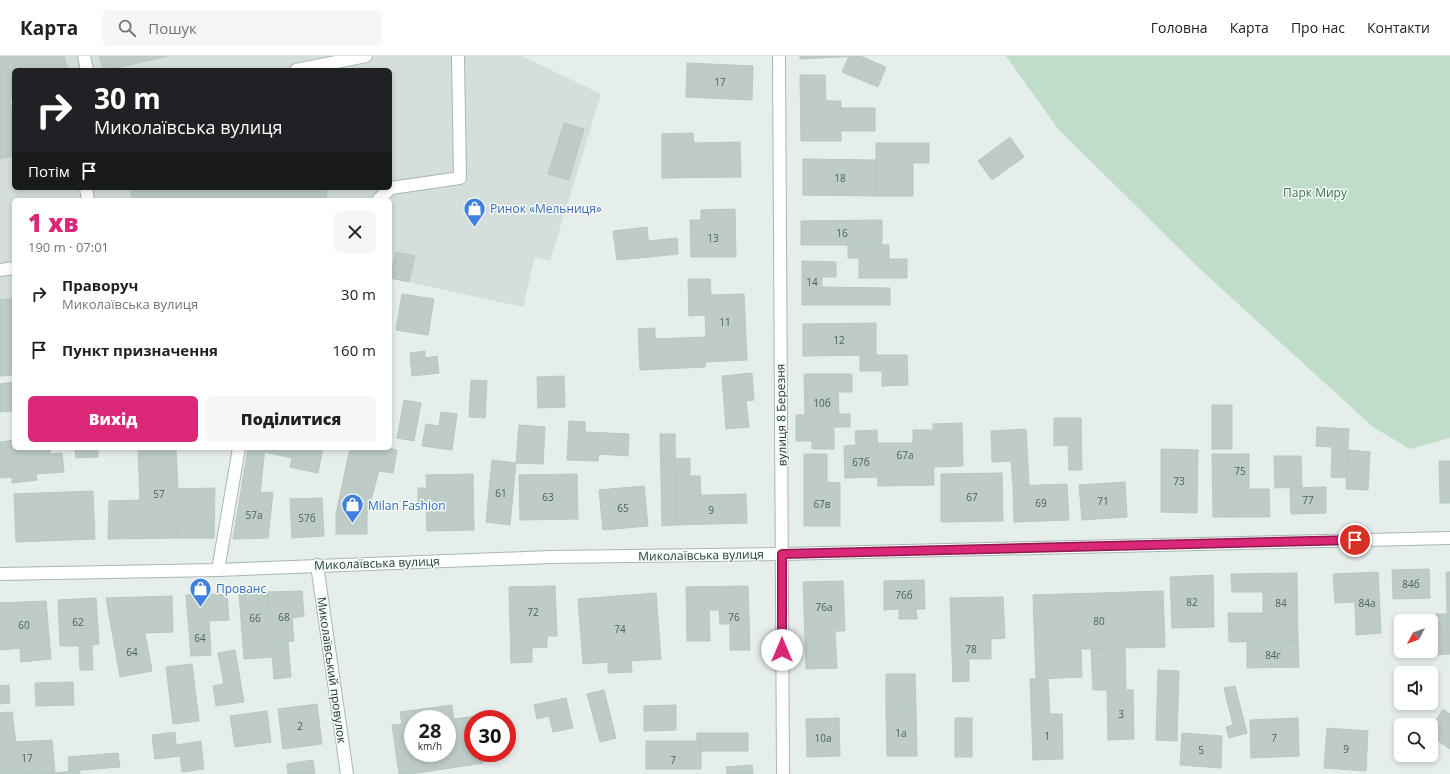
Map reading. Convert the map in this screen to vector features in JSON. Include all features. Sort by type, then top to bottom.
[{"type":"street","points":[[84,56],[87,68]]},
{"type":"street","points":[[306,68],[366,56]]},
{"type":"street","points":[[392,188],[460,178],[458,56]]},
{"type":"street","name":"вулиця 8 Березня","points":[[779,56],[783,774]]},
{"type":"street","points":[[380,198],[389,190]]},
{"type":"street","points":[[0,270],[12,268]]},
{"type":"street","points":[[218,570],[239,450]]},
{"type":"street","name":"Миколаївська вулиця","points":[[0,574],[218,570],[551,557],[782,554],[1450,538]]},
{"type":"street","name":"Миколаївський провулок","points":[[317,565],[347,774]]},
{"type":"shaded area","name":"Ринок «Мельниця»","points":[[0,56],[522,56],[601,94],[550,261],[535,257],[523,307],[392,278],[392,198],[12,198],[12,375],[0,376]]},
{"type":"green space","name":"Парк Миру","points":[[1006,56],[1450,56],[1450,438],[1410,449],[1373,427],[1200,269],[1058,129]]},
{"type":"building","points":[[0,56],[64,56],[67,68],[12,68],[12,99],[9,100],[12,110],[12,156],[0,159]]},
{"type":"building","points":[[99,56],[168,56],[116,68],[102,68]]},
{"type":"building","points":[[800,56],[859,56],[800,59]]},
{"type":"building","points":[[849,56],[860,56],[886,67],[878,87],[842,72]]},
{"type":"building","points":[[687,63],[753,66],[752,100],[686,97]]},
{"type":"building","points":[[800,75],[825,75],[826,101],[841,101],[841,108],[875,108],[875,131],[841,131],[841,141],[801,141]]},
{"type":"building","points":[[564,123],[584,129],[569,180],[548,174]]},
{"type":"building","points":[[693,133],[694,143],[740,142],[741,177],[662,178],[662,134]]},
{"type":"building","points":[[1010,137],[1024,157],[992,180],[978,161]]},
{"type":"building","points":[[876,143],[929,143],[929,163],[913,163],[913,196],[876,196]]},
{"type":"building","points":[[803,159],[876,160],[876,196],[803,195]]},
{"type":"building","points":[[131,190],[186,190],[188,198],[132,198]]},
{"type":"building","points":[[186,190],[326,190],[327,198],[188,198]]},
{"type":"building","points":[[735,209],[736,257],[691,257],[690,220],[701,220],[701,210]]},
{"type":"building","points":[[882,220],[882,245],[801,245],[801,221]]},
{"type":"building","points":[[647,227],[650,257],[617,260],[613,231]]},
{"type":"building","points":[[677,238],[678,254],[650,257],[648,241]]},
{"type":"building","points":[[848,245],[889,245],[889,259],[907,259],[907,278],[859,278],[859,258],[848,258]]},
{"type":"building","points":[[396,252],[415,256],[409,282],[392,278],[392,269]]},
{"type":"building","points":[[802,261],[836,262],[836,277],[822,277],[822,287],[890,288],[890,305],[802,305]]},
{"type":"building","points":[[688,279],[710,279],[711,295],[744,294],[747,360],[705,362],[705,367],[640,370],[638,329],[655,328],[655,339],[706,337],[705,315],[689,316]]},
{"type":"building","points":[[402,294],[434,299],[428,335],[396,330]]},
{"type":"building","points":[[12,298],[12,375],[0,376],[0,300]]},
{"type":"building","points":[[876,323],[876,355],[803,356],[803,324]]},
{"type":"building","points":[[425,351],[425,358],[437,356],[439,373],[412,376],[410,353]]},
{"type":"building","points":[[860,355],[907,355],[908,385],[882,386],[882,371],[860,371]]},
{"type":"building","points":[[752,373],[754,400],[746,401],[749,427],[726,429],[722,376]]},
{"type":"building","points":[[804,374],[852,374],[852,392],[838,392],[839,414],[805,415]]},
{"type":"building","points":[[564,376],[565,407],[538,408],[537,377]]},
{"type":"building","points":[[471,380],[487,381],[485,418],[469,417]]},
{"type":"building","points":[[12,382],[12,411],[0,412],[0,384]]},
{"type":"building","points":[[404,400],[421,403],[414,441],[397,438]]},
{"type":"building","points":[[1212,405],[1232,405],[1232,449],[1212,449]]},
{"type":"building","points":[[441,412],[457,414],[452,450],[422,446],[426,424],[439,426]]},
{"type":"building","points":[[850,414],[850,427],[834,427],[834,449],[812,449],[812,441],[796,441],[796,415]]},
{"type":"building","points":[[1054,418],[1081,418],[1082,470],[1069,470],[1068,445],[1054,446]]},
{"type":"building","points":[[569,421],[585,422],[585,432],[629,434],[628,456],[599,454],[598,461],[567,460]]},
{"type":"building","points":[[962,423],[963,466],[934,467],[933,424]]},
{"type":"building","points":[[519,425],[545,427],[543,464],[516,463]]},
{"type":"building","points":[[1317,427],[1349,429],[1346,478],[1331,477],[1332,447],[1316,446]]},
{"type":"building","points":[[1026,429],[1029,485],[1013,486],[1011,461],[992,462],[991,431]]},
{"type":"building","points":[[877,430],[878,477],[845,478],[844,446],[856,445],[855,431]]},
{"type":"building","points":[[913,430],[933,430],[934,485],[878,486],[877,443],[913,443]]},
{"type":"building","points":[[660,434],[675,434],[676,525],[662,526]]},
{"type":"building","points":[[12,440],[12,450],[50,450],[50,454],[62,453],[64,472],[36,474],[37,480],[12,483],[12,477],[0,478],[0,442]]},
{"type":"building","points":[[1161,449],[1198,450],[1197,513],[1161,512]]},
{"type":"building","points":[[75,450],[98,450],[98,457],[76,458]]},
{"type":"building","points":[[138,450],[176,450],[178,489],[177,538],[108,539],[109,501],[140,500]]},
{"type":"building","points":[[248,450],[265,450],[260,493],[273,492],[268,538],[233,539]]},
{"type":"building","points":[[264,450],[294,450],[292,458],[264,452]]},
{"type":"building","points":[[294,450],[323,450],[318,473],[290,467]]},
{"type":"building","points":[[350,450],[397,450],[393,473],[379,471],[367,514],[336,514]]},
{"type":"building","points":[[1348,450],[1370,452],[1368,490],[1346,489]]},
{"type":"building","points":[[804,454],[827,454],[827,482],[840,483],[840,526],[804,526]]},
{"type":"building","points":[[1212,454],[1231,454],[1232,517],[1213,517]]},
{"type":"building","points":[[1231,454],[1249,454],[1249,489],[1269,489],[1270,517],[1232,517]]},
{"type":"building","points":[[1274,456],[1301,456],[1302,487],[1275,488]]},
{"type":"building","points":[[690,458],[690,476],[700,476],[701,496],[676,496],[675,459]]},
{"type":"building","points":[[492,460],[516,463],[510,525],[486,522]]},
{"type":"building","points":[[1439,461],[1450,461],[1450,503],[1440,503]]},
{"type":"building","points":[[1002,473],[1003,521],[941,522],[941,474]]},
{"type":"building","points":[[473,474],[474,530],[427,531],[426,504],[418,504],[418,488],[427,488],[426,475]]},
{"type":"building","points":[[577,474],[578,519],[520,520],[519,475]]},
{"type":"building","points":[[1125,482],[1127,517],[1082,520],[1079,485]]},
{"type":"building","points":[[1067,484],[1069,520],[1014,522],[1013,486]]},
{"type":"building","points":[[644,486],[648,526],[603,530],[599,490]]},
{"type":"building","points":[[1326,487],[1326,513],[1291,514],[1290,488]]},
{"type":"building","points":[[215,488],[214,538],[177,538],[178,489]]},
{"type":"building","points":[[93,491],[95,539],[16,542],[14,494]]},
{"type":"building","points":[[746,494],[747,523],[676,525],[676,496]]},
{"type":"building","points":[[322,498],[324,536],[292,538],[290,499]]},
{"type":"building","points":[[336,514],[367,514],[367,534],[336,534]]},
{"type":"building","points":[[1429,569],[1430,598],[1393,599],[1392,570]]},
{"type":"building","points":[[1378,572],[1381,633],[1356,635],[1355,602],[1335,603],[1333,574]]},
{"type":"building","points":[[1446,572],[1450,572],[1450,654],[1448,654]]},
{"type":"building","points":[[1297,573],[1298,641],[1229,642],[1228,613],[1263,613],[1263,592],[1232,592],[1231,574]]},
{"type":"building","points":[[1213,575],[1214,627],[1172,628],[1170,577]]},
{"type":"building","points":[[924,580],[925,609],[916,609],[917,619],[899,619],[899,609],[884,610],[884,581]]},
{"type":"building","points":[[843,581],[845,631],[835,631],[837,668],[806,669],[803,582]]},
{"type":"building","points":[[555,586],[557,636],[547,636],[547,647],[532,648],[532,662],[511,663],[509,587]]},
{"type":"building","points":[[748,586],[750,650],[730,650],[730,624],[720,624],[719,610],[709,610],[710,641],[687,641],[686,587]]},
{"type":"building","points":[[302,591],[304,616],[292,618],[294,641],[271,643],[267,592]]},
{"type":"building","points":[[1163,591],[1165,647],[1081,649],[1082,677],[1036,679],[1033,595]]},
{"type":"building","points":[[267,592],[273,657],[244,659],[239,593]]},
{"type":"building","points":[[656,593],[661,659],[631,661],[632,672],[608,673],[608,662],[583,664],[578,599]]},
{"type":"building","points":[[227,594],[229,620],[209,621],[211,655],[191,656],[186,595]]},
{"type":"building","points":[[172,596],[173,632],[145,633],[152,671],[120,677],[106,598]]},
{"type":"building","points":[[1003,597],[1005,638],[991,639],[991,659],[969,659],[969,681],[953,682],[950,598]]},
{"type":"building","points":[[96,598],[99,644],[92,645],[93,670],[80,670],[79,646],[60,646],[58,600]]},
{"type":"building","points":[[46,601],[51,659],[21,662],[20,648],[0,650],[0,603]]},
{"type":"building","points":[[1438,614],[1447,614],[1448,654],[1438,655]]},
{"type":"building","points":[[1298,641],[1299,667],[1247,668],[1247,642]]},
{"type":"building","points":[[288,642],[291,677],[274,679],[271,643]]},
{"type":"building","points":[[1125,648],[1126,690],[1133,690],[1134,739],[1108,740],[1107,690],[1093,690],[1091,649]]},
{"type":"building","points":[[235,650],[244,702],[216,706],[213,686],[224,684],[218,653]]},
{"type":"building","points":[[192,664],[199,721],[173,724],[166,667]]},
{"type":"building","points":[[1158,670],[1179,671],[1177,741],[1156,740]]},
{"type":"building","points":[[886,674],[915,674],[916,710],[886,710]]},
{"type":"building","points":[[1048,678],[1050,714],[1062,714],[1063,759],[1033,760],[1030,679]]},
{"type":"building","points":[[73,682],[74,705],[36,706],[35,683]]},
{"type":"building","points":[[9,685],[10,703],[0,704],[0,686]]},
{"type":"building","points":[[1235,686],[1247,733],[1229,738],[1226,727],[1233,725],[1224,688]]},
{"type":"building","points":[[604,690],[616,738],[600,742],[587,694]]},
{"type":"building","points":[[566,698],[573,728],[553,732],[549,716],[537,719],[534,705]]},
{"type":"building","points":[[317,704],[322,744],[283,749],[278,709]]},
{"type":"building","points":[[452,705],[453,710],[415,710]]},
{"type":"building","points":[[676,705],[676,730],[644,731],[644,706]]},
{"type":"building","points":[[1443,709],[1450,714],[1450,749],[1438,741],[1437,718]]},
{"type":"building","points":[[886,710],[916,710],[917,756],[887,756]]},
{"type":"building","points":[[267,711],[271,742],[235,747],[230,716]]},
{"type":"building","points":[[404,711],[404,762],[456,762],[456,719],[464,718],[464,762],[483,763],[411,774],[399,774],[392,725],[402,724],[400,712]]},
{"type":"building","points":[[12,712],[16,742],[52,740],[55,773],[0,774],[0,713]]},
{"type":"building","points":[[839,718],[840,756],[807,757],[806,719]]},
{"type":"building","points":[[955,718],[972,718],[972,757],[955,757]]},
{"type":"building","points":[[1298,718],[1299,756],[1251,758],[1250,720]]},
{"type":"building","points":[[1327,728],[1368,731],[1366,771],[1324,768]]},
{"type":"building","points":[[175,732],[176,745],[201,741],[204,769],[182,772],[180,756],[155,759],[152,735]]},
{"type":"building","points":[[697,733],[748,733],[748,751],[701,751],[701,741],[697,741]]},
{"type":"building","points":[[1182,733],[1222,736],[1221,768],[1180,765]]},
{"type":"building","points":[[646,741],[701,741],[701,769],[646,769]]},
{"type":"building","points":[[118,753],[120,767],[69,771],[68,757]]},
{"type":"building","points":[[313,760],[315,774],[288,774],[287,764]]},
{"type":"building","points":[[752,765],[753,774],[727,774],[726,767]]},
{"type":"building","points":[[79,770],[80,774],[38,774],[55,773]]},
{"type":"place","name":"Ринок «Мельниця»","points":[[475,228]]},
{"type":"place","name":"Milan Fashion","points":[[352,524]]},
{"type":"place","name":"Прованс","points":[[201,608]]},
{"type":"route","points":[[782,650],[782,554],[1355,540]]}]
